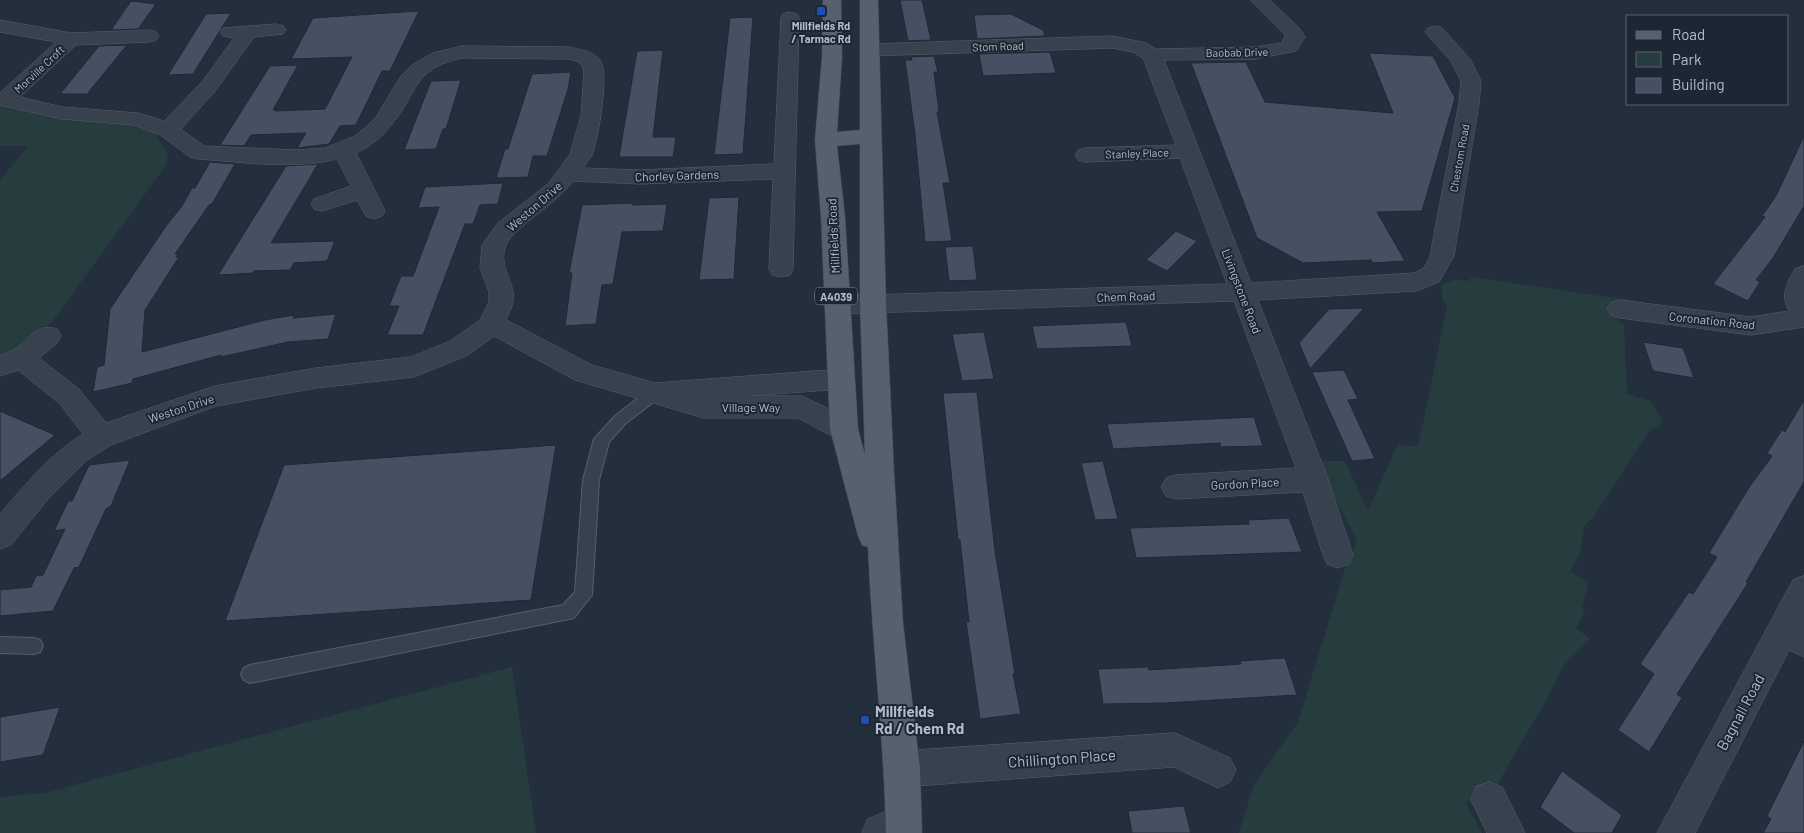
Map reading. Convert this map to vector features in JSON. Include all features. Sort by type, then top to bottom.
[{"type":"main road","name":"Millfields Road","points":[[869,0],[873,303],[887,623],[902,769],[896,829]]},
{"type":"main road","name":"Millfields Road","points":[[832,1],[832,57],[826,140],[833,217],[844,429],[886,583]]},
{"type":"main road","points":[[826,140],[872,136]]},
{"type":"street","name":"Baobab Drive","points":[[1152,54],[1170,52],[1256,53],[1289,47],[1295,38],[1293,32],[1260,0]]},
{"type":"street","points":[[781,269],[790,18]]},
{"type":"street","name":"Morville Croft","points":[[0,26],[71,39],[149,36]]},
{"type":"street","points":[[225,32],[276,30]]},
{"type":"street","points":[[168,130],[209,86],[248,31]]},
{"type":"street","name":"Chestom Road","points":[[1416,282],[1428,278],[1435,271],[1442,256],[1469,104],[1471,81],[1460,59],[1435,32]]},
{"type":"street","name":"Morville Croft","points":[[3,99],[71,39]]},
{"type":"street","name":"Stom Road","points":[[870,50],[1126,43],[1152,54]]},
{"type":"street","name":"Weston Drive","points":[[0,536],[17,513],[38,490],[78,452],[101,437],[152,417],[215,396],[316,378],[414,367],[459,348],[490,326],[501,302],[501,292],[492,268],[494,244],[506,229],[557,188],[581,155],[591,116],[594,72],[592,63],[584,56],[569,53],[462,52],[440,57],[418,69],[408,80],[385,120],[363,141],[344,150],[325,155],[296,157],[208,154],[198,152],[168,130],[138,119],[62,113],[3,99]]},
{"type":"street","name":"Livingstone Road","points":[[1152,54],[1314,479],[1338,555]]},
{"type":"street","points":[[344,150],[374,211]]},
{"type":"street","name":"Stanley Place","points":[[1086,155],[1188,151]]},
{"type":"street","name":"Chorley Gardens","points":[[568,174],[640,177],[785,171]]},
{"type":"street","points":[[322,204],[363,190]]},
{"type":"street","points":[[1804,275],[1796,291],[1798,306],[1804,316]]},
{"type":"street","name":"Chem Road","points":[[837,305],[1243,292],[1416,282]]},
{"type":"street","name":"Coronation Road","points":[[1620,309],[1751,326],[1804,316]]},
{"type":"street","name":"Village Way","points":[[490,326],[494,325],[584,373],[704,407],[802,407],[844,429]]},
{"type":"street","points":[[11,362],[48,336]]},
{"type":"street","points":[[11,362],[38,374],[69,396],[101,437]]},
{"type":"street","name":"Village Way","points":[[655,393],[841,379]]},
{"type":"street","name":"Gordon Place","points":[[1176,488],[1314,479]]},
{"type":"street","name":"Bagnall Road","points":[[1675,833],[1794,636],[1804,590]]},
{"type":"street","name":"Chillington Place","points":[[902,769],[1175,750],[1218,770]]},
{"type":"street","points":[[1489,800],[1507,833]]},
{"type":"lane","points":[[250,674],[568,612],[583,595],[591,480],[602,439],[620,420],[655,393]]},
{"type":"lane","points":[[0,645],[34,646]]},
{"type":"green space","points":[[0,105],[67,120],[132,123],[152,129],[168,154],[166,165],[52,322],[25,346],[0,358],[0,180],[28,146],[0,146]]},
{"type":"green space","points":[[1471,277],[1642,302],[1644,307],[1614,304],[1619,323],[1624,324],[1627,394],[1651,401],[1663,422],[1648,432],[1595,515],[1584,527],[1580,554],[1570,571],[1589,583],[1582,607],[1585,610],[1576,628],[1590,639],[1563,666],[1545,702],[1494,790],[1465,802],[1482,833],[1239,833],[1254,785],[1298,722],[1345,569],[1357,541],[1332,492],[1321,461],[1345,461],[1368,511],[1398,444],[1418,447],[1447,307],[1443,300],[1441,284],[1457,279],[1470,281]]},
{"type":"green space","points":[[512,667],[536,833],[0,833],[0,797],[45,793]]},
{"type":"building","points":[[900,0],[922,0],[931,40],[908,41]]},
{"type":"building","points":[[131,1],[156,4],[138,29],[111,30]]},
{"type":"building","points":[[419,11],[390,71],[382,71],[356,125],[340,126],[329,144],[297,148],[306,133],[251,135],[244,146],[220,145],[270,66],[298,65],[273,110],[325,109],[352,57],[291,59],[313,18]]},
{"type":"building","points":[[231,13],[193,74],[168,75],[206,14]]},
{"type":"building","points":[[1011,14],[1043,30],[1045,36],[977,39],[974,15]]},
{"type":"building","points":[[753,17],[743,154],[714,155],[730,18]]},
{"type":"building","points":[[127,45],[87,94],[60,94],[99,46]]},
{"type":"building","points":[[663,50],[653,137],[676,137],[673,157],[619,157],[637,51]]},
{"type":"building","points":[[1050,52],[1056,73],[983,76],[979,54]]},
{"type":"building","points":[[1369,53],[1433,56],[1455,98],[1422,211],[1377,212],[1405,261],[1373,263],[1371,260],[1303,263],[1257,238],[1191,63],[1246,62],[1265,102],[1393,113]]},
{"type":"building","points":[[934,56],[938,72],[934,72],[939,112],[937,112],[950,183],[943,183],[952,241],[925,242],[915,135],[905,60],[912,60],[911,57]]},
{"type":"building","points":[[571,72],[568,89],[547,156],[533,156],[528,177],[496,178],[505,149],[508,149],[532,74]]},
{"type":"building","points":[[461,80],[446,129],[443,129],[436,149],[404,150],[431,81]]},
{"type":"building","points":[[1804,136],[1804,206],[1773,258],[1756,280],[1760,282],[1748,301],[1713,284],[1765,217],[1762,216],[1776,196]]},
{"type":"building","points":[[210,162],[235,164],[212,204],[209,205],[175,254],[178,254],[176,257],[179,257],[145,310],[142,352],[265,320],[294,315],[293,318],[336,314],[328,339],[288,342],[221,357],[221,355],[133,379],[132,383],[93,392],[97,367],[104,365],[110,309],[166,226],[182,206],[192,188],[195,188]]},
{"type":"building","points":[[318,164],[271,243],[335,241],[327,261],[294,263],[290,270],[218,275],[286,166]]},
{"type":"building","points":[[503,183],[498,204],[480,205],[473,224],[465,224],[423,335],[387,335],[399,306],[389,306],[401,276],[413,276],[439,207],[418,208],[425,187]]},
{"type":"building","points":[[739,197],[734,279],[699,280],[709,198]]},
{"type":"building","points":[[632,203],[632,205],[667,204],[663,231],[622,232],[613,284],[602,285],[596,324],[565,326],[572,273],[569,273],[582,205]]},
{"type":"building","points":[[1176,231],[1197,241],[1167,271],[1146,260]]},
{"type":"building","points":[[973,246],[977,280],[949,281],[945,247]]},
{"type":"building","points":[[1364,308],[1310,369],[1299,343],[1329,309]]},
{"type":"building","points":[[1126,322],[1132,346],[1037,349],[1032,326]]},
{"type":"building","points":[[984,332],[994,379],[962,381],[952,334]]},
{"type":"building","points":[[1643,342],[1683,348],[1694,378],[1653,371]]},
{"type":"building","points":[[1344,370],[1358,399],[1348,400],[1375,459],[1352,461],[1312,372]]},
{"type":"building","points":[[977,392],[995,551],[1015,674],[1013,674],[1021,714],[980,719],[966,622],[969,622],[960,540],[958,540],[943,393]]},
{"type":"building","points":[[1804,400],[1804,482],[1746,582],[1748,583],[1677,694],[1682,698],[1649,752],[1618,730],[1654,674],[1640,664],[1689,592],[1693,594],[1717,557],[1709,553],[1748,489],[1772,456],[1767,453],[1782,430],[1785,432]]},
{"type":"building","points":[[0,411],[55,435],[0,481]]},
{"type":"building","points":[[1254,417],[1263,446],[1221,447],[1220,443],[1113,449],[1107,424]]},
{"type":"building","points":[[556,445],[531,600],[225,621],[284,465]]},
{"type":"building","points":[[130,460],[111,506],[106,509],[79,567],[74,568],[53,611],[0,616],[0,590],[31,587],[36,576],[43,575],[65,529],[54,531],[68,501],[72,501],[89,465]]},
{"type":"building","points":[[1103,461],[1118,519],[1095,520],[1081,463]]},
{"type":"building","points":[[1289,518],[1302,552],[1136,558],[1130,528],[1249,524],[1248,520]]},
{"type":"building","points":[[1285,658],[1297,695],[1166,703],[1103,704],[1098,669],[1148,667],[1149,670],[1241,664],[1240,661]]},
{"type":"building","points":[[60,707],[43,755],[0,762],[0,717]]},
{"type":"building","points":[[1804,741],[1804,833],[1763,833],[1771,819],[1767,816]]},
{"type":"building","points":[[1562,771],[1622,815],[1612,833],[1574,833],[1540,807]]},
{"type":"building","points":[[1184,806],[1191,833],[1132,833],[1128,811]]},
{"type":"place","name":"Millfields Rd / Tarmac Rd","points":[[821,11]]},
{"type":"place","name":"Millfields Rd / Chem Rd","points":[[865,720]]}]
